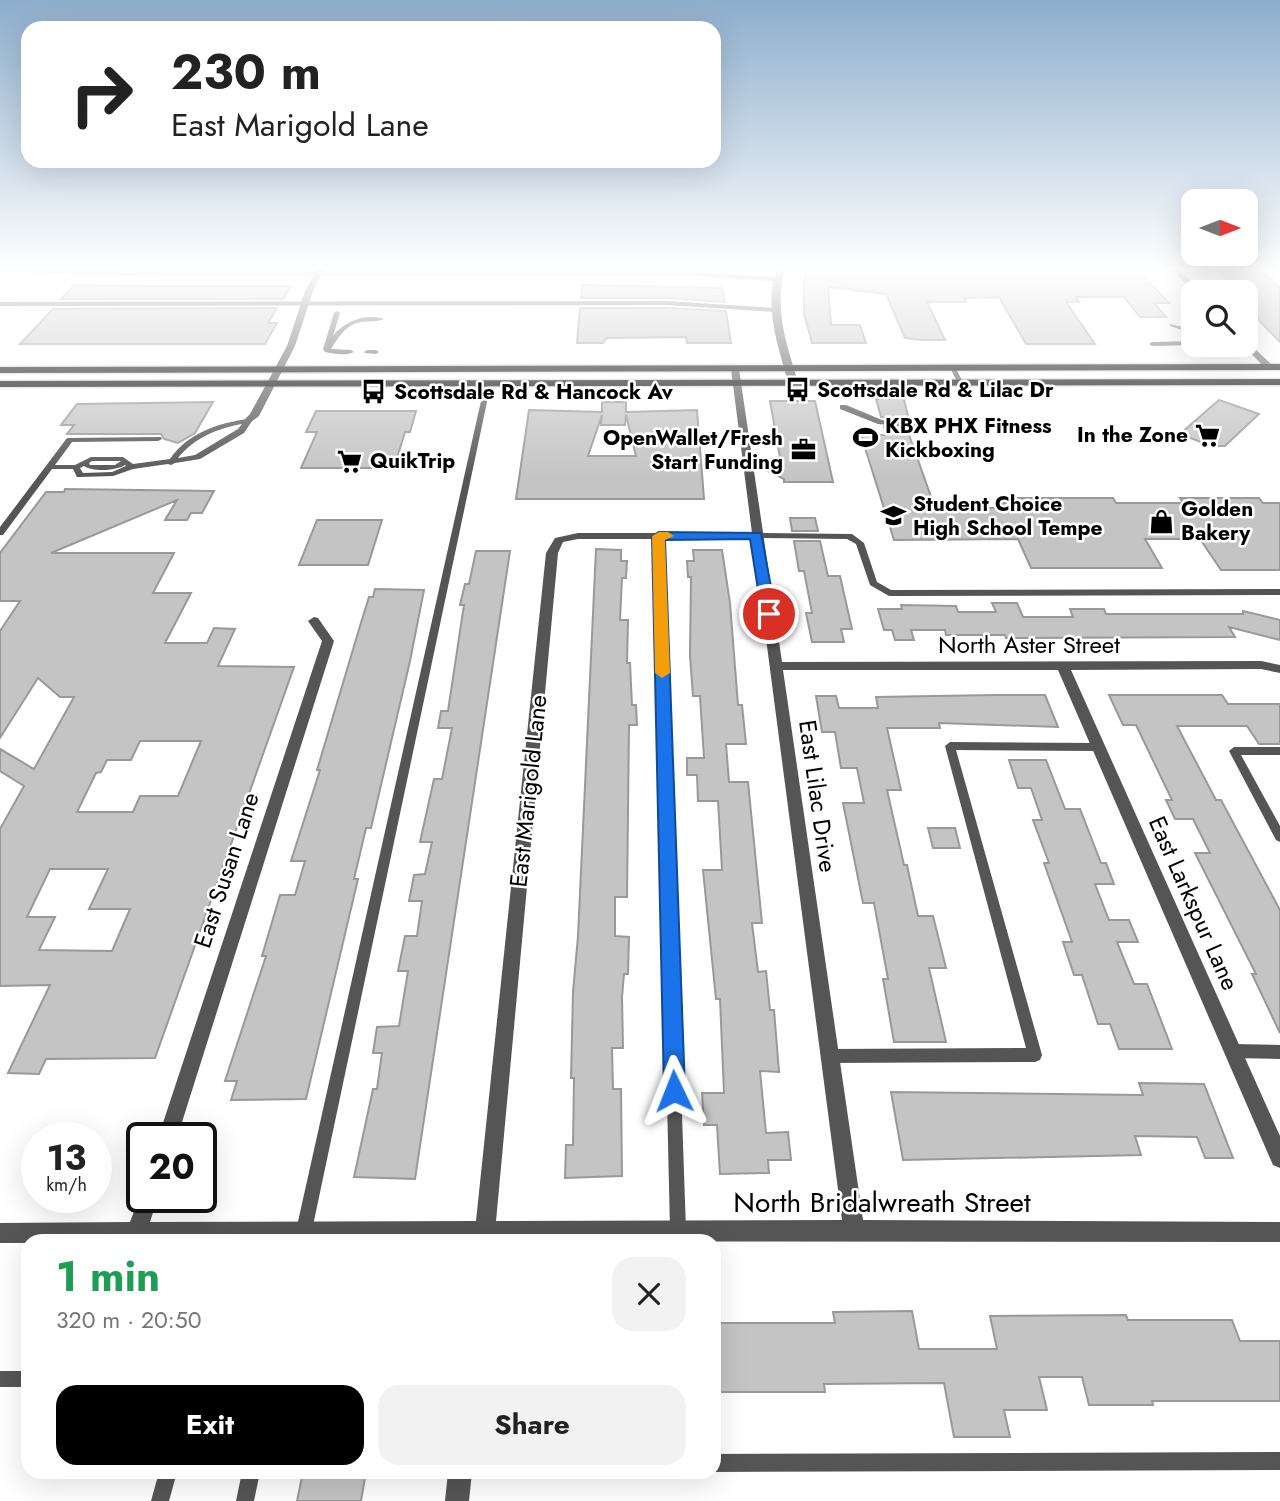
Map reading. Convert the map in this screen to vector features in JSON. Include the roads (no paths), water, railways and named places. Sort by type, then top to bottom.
[{"type":"main road","points":[[0,370],[279,370],[736,376],[793,382],[1280,380],[1274,367],[953,368],[789,369],[736,376],[488,383],[0,384]]},
{"type":"street","points":[[248,421],[254,416],[293,339]]},
{"type":"street","points":[[782,339],[793,382]]},
{"type":"street","points":[[1258,353],[1274,367]]},
{"type":"street","name":"East Lilac Drive","points":[[736,376],[854,1230]]},
{"type":"street","name":"East Marigold Lane","points":[[484,1234],[552,553],[559,540],[578,536],[756,536]]},
{"type":"street","name":"East Susan Lane","points":[[172,1122],[328,641],[314,621]]},
{"type":"street","name":"North Aster Street","points":[[777,666],[1261,666],[1280,669]]},
{"type":"street","name":"East Larkspur Lane","points":[[1063,667],[1280,1158]]},
{"type":"street","points":[[136,1234],[143,1213]]},
{"type":"street","name":"North Bridalwreath Street","points":[[549,1234],[678,1230],[1280,1232]]},
{"type":"street","name":"North Bridalwreath Street","points":[[0,1233],[34,1234]]},
{"type":"street","points":[[457,1501],[459,1479]]},
{"type":"lane","points":[[327,351],[328,339]]},
{"type":"lane","points":[[327,351],[334,339]]},
{"type":"lane","points":[[1152,344],[1181,343]]},
{"type":"lane","points":[[327,351],[351,352]]},
{"type":"lane","points":[[367,352],[376,352]]},
{"type":"lane","points":[[953,368],[960,382]]},
{"type":"lane","points":[[303,1234],[488,383]]},
{"type":"lane","points":[[843,407],[881,422],[924,429]]},
{"type":"lane","points":[[171,463],[181,447],[226,423],[248,421]]},
{"type":"lane","points":[[49,467],[76,467],[85,462],[88,467],[171,463],[202,455],[241,432],[248,421]]},
{"type":"lane","points":[[0,533],[70,440],[158,439]]},
{"type":"lane","points":[[76,467],[80,475],[113,474],[129,465]]},
{"type":"lane","points":[[659,536],[678,1230]]},
{"type":"lane","points":[[756,536],[849,536],[860,543],[873,583],[889,593],[1280,592]]},
{"type":"lane","points":[[831,1056],[1035,1055],[950,746],[1098,747]]},
{"type":"lane","points":[[1280,751],[1234,751],[1280,837]]},
{"type":"lane","points":[[1233,1051],[1280,1052]]},
{"type":"lane","points":[[0,1379],[21,1379]]},
{"type":"lane","points":[[721,1463],[1280,1461]]},
{"type":"lane","points":[[160,1501],[166,1479]]},
{"type":"lane","points":[[245,1501],[250,1479]]},
{"type":"place","name":"Scottsdale Rd & Lilac Dr","points":[[797,390]]},
{"type":"place","name":"Scottsdale Rd & Hancock Av","points":[[374,392]]},
{"type":"place","name":"In the Zone","points":[[1208,435]]},
{"type":"place","name":"KBX PHX Fitness Kickboxing","points":[[865,438]]},
{"type":"place","name":"OpenWallet/Fresh Start Funding","points":[[803,450]]},
{"type":"place","name":"QuikTrip","points":[[350,461]]},
{"type":"place","name":"Student Choice High School Tempe","points":[[893,516]]},
{"type":"place","name":"Golden Bakery","points":[[1161,521]]}]
